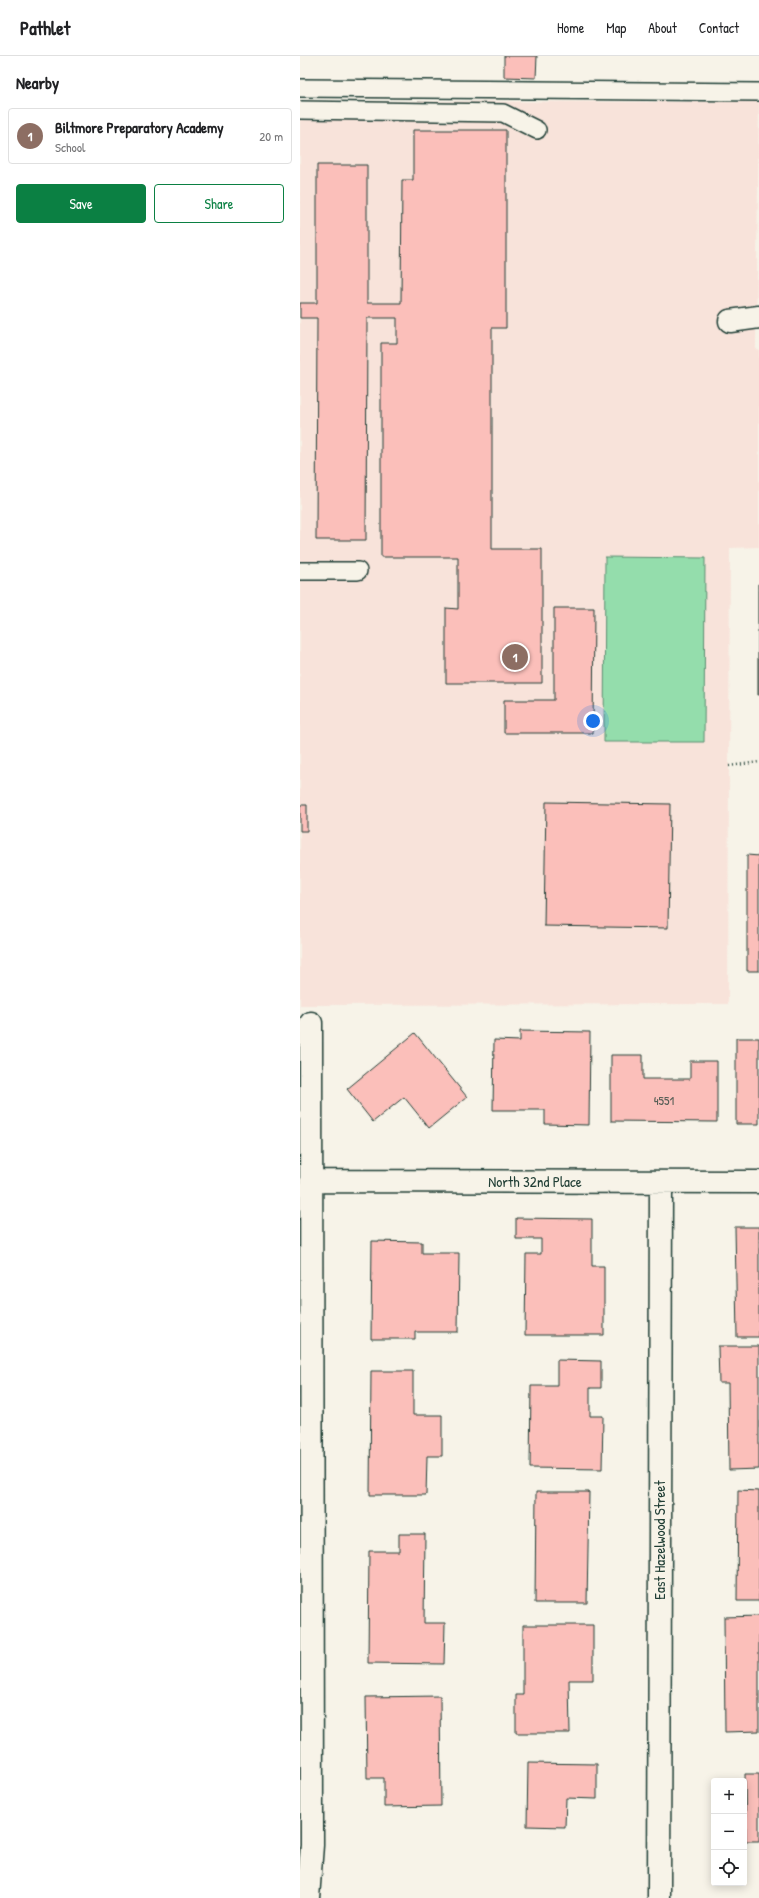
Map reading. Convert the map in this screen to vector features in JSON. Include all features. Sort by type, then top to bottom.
[{"type":"street","points":[[730,321],[759,317]]},
{"type":"street","points":[[308,1898],[312,1845],[311,1023]]},
{"type":"street","name":"North 32nd Place","points":[[312,1181],[759,1182]]},
{"type":"street","name":"East Hazelwood Street","points":[[659,1898],[661,1182]]},
{"type":"lane","points":[[300,88],[759,92]]},
{"type":"lane","points":[[300,110],[503,113],[537,130]]},
{"type":"lane","points":[[300,571],[358,571]]},
{"type":"path","points":[[729,766],[759,762]]},
{"type":"shaded area","points":[[300,101],[759,102],[756,349],[759,350],[759,547],[730,548],[728,1004],[300,1005]]},
{"type":"green space","points":[[605,557],[705,558],[704,742],[604,742]]},
{"type":"building","points":[[504,56],[537,56],[536,78],[504,77]]},
{"type":"building","points":[[413,130],[506,130],[506,328],[492,328],[492,549],[542,549],[542,683],[446,683],[446,608],[458,609],[458,557],[381,557],[381,343],[397,343],[397,318],[367,318],[366,540],[316,540],[317,318],[300,318],[300,303],[317,303],[317,165],[367,165],[367,303],[401,303],[402,180],[413,180]]},
{"type":"building","points":[[759,584],[759,695],[758,695]]},
{"type":"building","points":[[554,608],[594,608],[593,733],[504,733],[504,700],[554,700]]},
{"type":"building","points":[[546,802],[670,804],[668,928],[544,926]]},
{"type":"building","points":[[300,805],[307,805],[307,831],[300,831]]},
{"type":"building","points":[[747,855],[759,856],[759,971],[747,971]]},
{"type":"building","points":[[520,1031],[590,1032],[589,1125],[545,1124],[545,1110],[493,1110],[494,1040],[520,1041]]},
{"type":"building","points":[[415,1033],[467,1097],[429,1128],[404,1097],[373,1122],[347,1089]]},
{"type":"building","points":[[736,1038],[759,1038],[759,1124],[736,1124]]},
{"type":"building","points":[[611,1055],[643,1055],[643,1079],[690,1079],[690,1061],[717,1061],[717,1122],[611,1121]]},
{"type":"building","points":[[516,1218],[592,1219],[592,1266],[604,1266],[604,1335],[525,1335],[526,1254],[541,1254],[541,1239],[516,1239]]},
{"type":"building","points":[[735,1227],[759,1227],[759,1337],[737,1337]]},
{"type":"building","points":[[372,1241],[422,1242],[422,1253],[459,1253],[458,1332],[415,1332],[415,1339],[371,1339]]},
{"type":"building","points":[[718,1346],[759,1346],[759,1469],[729,1470],[728,1383],[719,1383]]},
{"type":"building","points":[[557,1360],[601,1361],[601,1388],[590,1388],[590,1416],[603,1416],[602,1469],[530,1468],[531,1386],[557,1386]]},
{"type":"building","points":[[371,1371],[413,1371],[413,1415],[442,1415],[442,1456],[427,1456],[426,1495],[370,1495]]},
{"type":"building","points":[[738,1490],[759,1491],[759,1601],[737,1601]]},
{"type":"building","points":[[536,1492],[589,1492],[587,1603],[535,1603]]},
{"type":"building","points":[[399,1534],[425,1534],[424,1623],[445,1623],[444,1664],[368,1663],[369,1551],[399,1551]]},
{"type":"building","points":[[759,1616],[759,1731],[725,1732],[724,1617]]},
{"type":"building","points":[[523,1625],[593,1625],[593,1680],[569,1680],[570,1733],[516,1733],[516,1695],[523,1695]]},
{"type":"building","points":[[440,1696],[441,1806],[384,1807],[384,1778],[367,1778],[366,1697]]},
{"type":"building","points":[[528,1763],[597,1764],[597,1799],[566,1798],[565,1827],[527,1826]]},
{"type":"building","points":[[745,1774],[759,1774],[759,1841],[747,1841],[747,1778],[745,1778]]},
{"type":"place","name":"Biltmore Preparatory Academy","points":[[515,657]]}]
